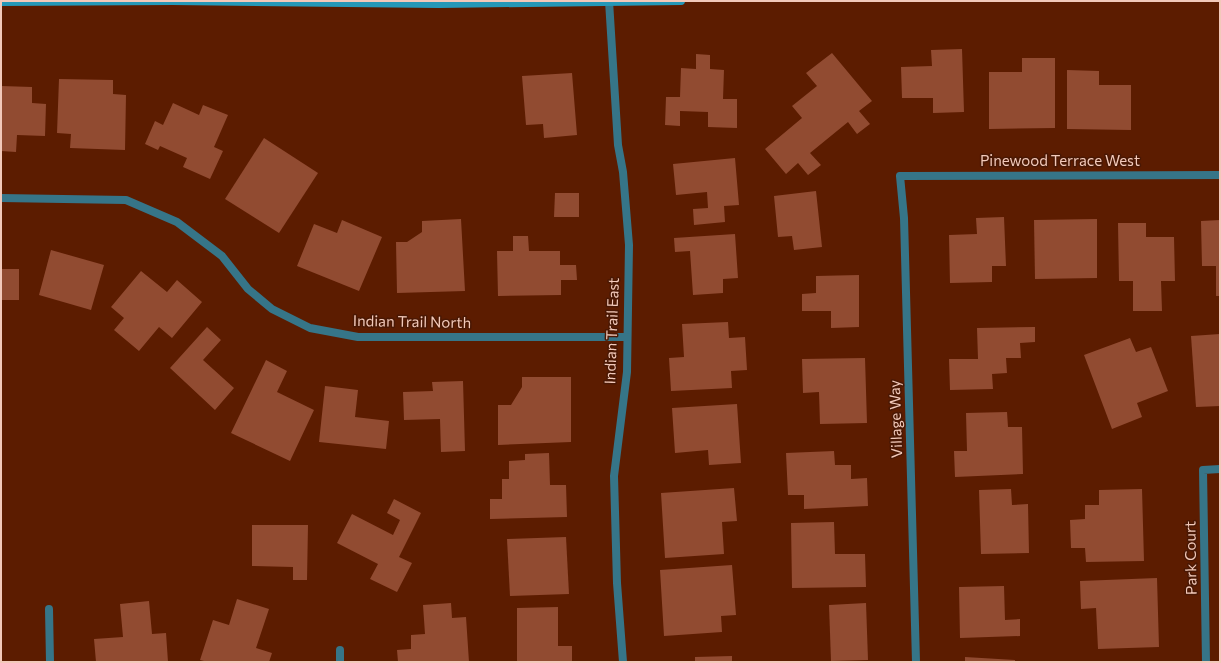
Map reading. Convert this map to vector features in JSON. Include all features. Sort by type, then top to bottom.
[{"type":"main road","points":[[1,2],[172,1],[439,3],[681,1]]},
{"type":"street","name":"Indian Trail East","points":[[609,2],[618,144],[629,245],[627,372],[614,476],[617,583],[623,662]]},
{"type":"street","name":"Pinewood Terrace West","points":[[900,176],[1220,175]]},
{"type":"street","name":"Village Way","points":[[900,176],[904,218],[916,662]]},
{"type":"street","name":"Indian Trail North","points":[[1,198],[126,200],[177,222],[222,256],[248,289],[272,309],[310,328],[358,337],[627,337]]},
{"type":"street","name":"Park Court","points":[[1206,662],[1203,470],[1220,469]]},
{"type":"street","points":[[49,608],[50,662]]},
{"type":"street","points":[[340,650],[340,662]]},
{"type":"building","points":[[962,49],[964,112],[933,113],[933,98],[902,98],[901,67],[932,66],[931,50]]},
{"type":"building","points":[[832,53],[872,101],[859,111],[870,124],[857,134],[848,122],[810,153],[821,165],[808,175],[798,163],[786,174],[765,149],[802,118],[792,106],[817,86],[806,73]]},
{"type":"building","points":[[696,54],[710,55],[710,69],[724,70],[723,99],[737,99],[737,128],[708,127],[708,112],[680,111],[680,126],[665,125],[666,97],[680,97],[681,68],[696,69]]},
{"type":"building","points":[[1022,58],[1055,58],[1055,128],[989,129],[989,72],[1022,72]]},
{"type":"building","points":[[1067,70],[1099,71],[1099,85],[1131,85],[1131,130],[1067,129]]},
{"type":"building","points":[[572,73],[577,135],[544,138],[543,124],[526,125],[522,76]]},
{"type":"building","points":[[59,79],[113,80],[113,94],[126,95],[125,150],[70,148],[71,134],[57,133]]},
{"type":"building","points":[[1,86],[32,87],[32,103],[46,104],[45,136],[17,135],[16,152],[1,151]]},
{"type":"building","points":[[173,103],[199,115],[203,105],[228,115],[214,147],[223,151],[210,179],[183,167],[187,158],[160,146],[158,150],[145,144],[155,121],[163,125]]},
{"type":"building","points":[[264,138],[318,173],[279,233],[225,199]]},
{"type":"building","points":[[735,158],[739,205],[724,206],[725,222],[694,225],[693,209],[708,208],[707,192],[676,195],[673,164]]},
{"type":"building","points":[[816,191],[822,247],[794,250],[792,236],[778,237],[774,196]]},
{"type":"building","points":[[555,193],[579,193],[579,217],[554,217]]},
{"type":"building","points":[[1004,217],[1006,266],[992,266],[992,282],[950,283],[949,235],[977,234],[976,218]]},
{"type":"building","points":[[461,219],[465,291],[397,293],[396,242],[407,242],[422,232],[422,221]]},
{"type":"building","points":[[1097,219],[1097,278],[1035,279],[1034,220]]},
{"type":"building","points":[[342,220],[382,237],[359,291],[297,266],[314,224],[337,233]]},
{"type":"building","points":[[1220,220],[1220,296],[1216,296],[1216,266],[1202,266],[1201,221]]},
{"type":"building","points":[[1118,223],[1146,223],[1146,237],[1174,237],[1175,281],[1161,281],[1162,311],[1133,311],[1133,281],[1119,281]]},
{"type":"building","points":[[735,234],[738,278],[723,279],[723,293],[693,295],[690,251],[675,252],[674,238]]},
{"type":"building","points":[[513,236],[528,236],[529,251],[560,251],[560,265],[576,265],[577,280],[561,280],[561,295],[498,296],[497,251],[513,251]]},
{"type":"building","points":[[51,250],[104,265],[91,310],[39,295]]},
{"type":"building","points":[[1,269],[19,269],[19,300],[1,300]]},
{"type":"building","points":[[141,271],[167,292],[177,280],[202,302],[172,338],[159,327],[139,351],[114,330],[124,318],[111,307]]},
{"type":"building","points":[[859,275],[859,327],[831,328],[831,311],[802,311],[802,294],[816,293],[816,276]]},
{"type":"building","points":[[728,322],[729,338],[745,337],[747,370],[731,371],[732,388],[671,391],[669,358],[684,357],[682,324]]},
{"type":"building","points":[[207,327],[221,340],[203,360],[234,388],[215,410],[170,368]]},
{"type":"building","points":[[1035,327],[1035,342],[1020,343],[1021,358],[1006,358],[1007,373],[992,374],[993,389],[950,390],[949,359],[978,359],[977,328]]},
{"type":"building","points":[[1220,334],[1220,406],[1196,407],[1191,336]]},
{"type":"building","points":[[1130,338],[1136,352],[1151,347],[1168,391],[1137,403],[1142,417],[1112,429],[1084,355]]},
{"type":"building","points":[[865,358],[867,423],[820,424],[819,392],[803,393],[802,359]]},
{"type":"building","points":[[266,360],[287,371],[277,392],[314,410],[290,461],[231,433]]},
{"type":"building","points":[[522,377],[571,377],[571,442],[498,445],[498,405],[511,405],[522,387]]},
{"type":"building","points":[[463,381],[465,451],[441,452],[440,419],[404,420],[403,392],[433,391],[432,382]]},
{"type":"building","points":[[325,386],[358,390],[355,417],[389,421],[386,449],[319,442]]},
{"type":"building","points":[[737,404],[741,463],[709,465],[708,450],[675,453],[672,408]]},
{"type":"building","points":[[1007,412],[1008,427],[1022,427],[1023,474],[955,477],[954,451],[967,451],[966,413]]},
{"type":"building","points":[[834,451],[835,465],[851,465],[851,479],[867,478],[868,506],[804,509],[804,495],[788,495],[786,453]]},
{"type":"building","points":[[549,453],[550,485],[566,485],[567,517],[490,519],[490,499],[502,499],[502,479],[509,479],[509,461],[525,460],[525,454]]},
{"type":"building","points":[[734,488],[737,521],[722,522],[724,554],[665,558],[661,493]]},
{"type":"building","points":[[1011,489],[1012,505],[1028,504],[1029,553],[981,554],[979,490]]},
{"type":"building","points":[[1142,489],[1144,561],[1086,562],[1085,548],[1071,548],[1070,520],[1085,519],[1085,505],[1099,505],[1099,490]]},
{"type":"building","points":[[394,499],[421,513],[399,557],[412,563],[397,592],[370,579],[378,564],[337,543],[352,514],[393,535],[400,520],[387,513]]},
{"type":"building","points":[[834,522],[835,554],[865,554],[866,587],[792,588],[791,523]]},
{"type":"building","points":[[252,525],[308,525],[307,580],[293,580],[293,567],[252,566]]},
{"type":"building","points":[[566,537],[569,594],[510,596],[507,539]]},
{"type":"building","points":[[732,565],[736,615],[721,616],[722,632],[664,636],[660,570]]},
{"type":"building","points":[[1157,578],[1159,647],[1098,649],[1096,608],[1081,609],[1080,581]]},
{"type":"building","points":[[1004,586],[1005,620],[1020,619],[1020,636],[960,638],[959,587]]},
{"type":"building","points":[[237,599],[269,609],[256,648],[272,653],[269,662],[208,662],[200,660],[213,620],[229,625]]},
{"type":"building","points":[[149,601],[152,634],[166,633],[168,662],[96,662],[94,639],[123,637],[120,604]]},
{"type":"building","points":[[451,603],[452,618],[466,617],[469,662],[398,662],[397,650],[411,649],[411,635],[425,634],[423,605]]},
{"type":"building","points":[[866,603],[868,660],[831,661],[829,605]]},
{"type":"building","points":[[558,607],[558,646],[572,646],[572,662],[517,662],[517,608]]},
{"type":"building","points":[[732,656],[732,662],[695,662],[695,657]]},
{"type":"building","points":[[965,657],[1015,660],[1015,662],[965,662]]}]
